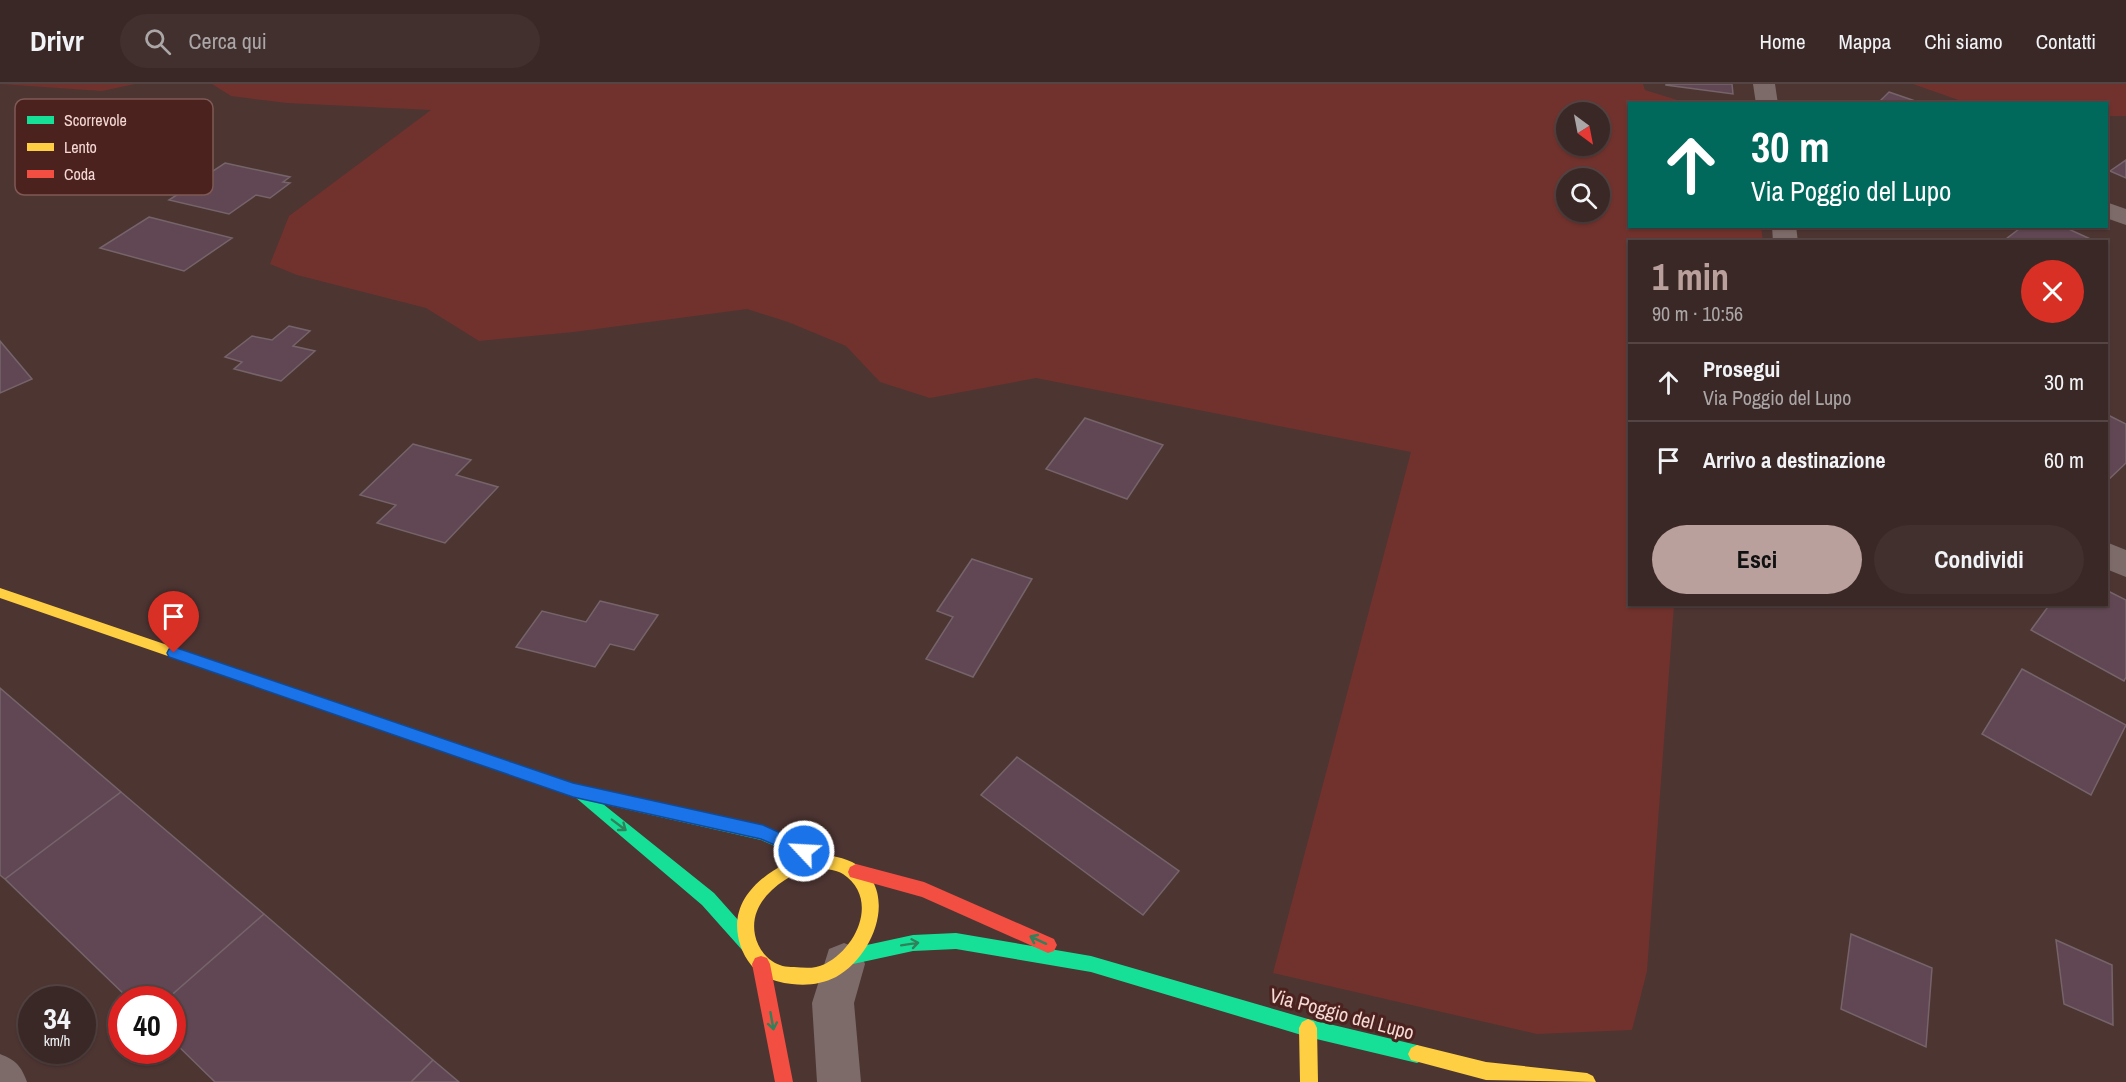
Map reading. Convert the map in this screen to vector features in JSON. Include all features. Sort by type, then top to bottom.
[{"type":"street","points":[[1764,84],[1767,102]]},
{"type":"street","points":[[2108,210],[2126,218]]},
{"type":"street","points":[[2108,555],[2126,564]]},
{"type":"street","points":[[0,593],[573,790],[763,832],[856,872],[924,890],[1091,964]]},
{"type":"street","points":[[573,790],[708,899],[750,945],[761,964],[784,1082]]},
{"type":"street","points":[[750,945],[747,935],[748,911],[759,890],[768,880],[789,867],[806,861],[824,860]]},
{"type":"street","points":[[839,1082],[833,1003],[848,960],[868,934],[872,911],[872,900],[868,889],[856,872]]},
{"type":"street","points":[[761,964],[771,971],[794,978],[820,976],[848,960],[913,943],[956,941],[1091,964]]},
{"type":"street","name":"Via Poggio del Lupo","points":[[1091,964],[1308,1028],[1486,1071],[1587,1082]]},
{"type":"street","points":[[1308,1028],[1309,1082]]},
{"type":"lane","points":[[0,1074],[7,1082]]},
{"type":"shaded area","points":[[0,84],[135,84],[102,91]]},
{"type":"shaded area","points":[[212,84],[1643,84],[1645,90],[1684,102],[1628,102],[1628,228],[1761,228],[1763,240],[1628,240],[1628,606],[1674,606],[1647,971],[1632,1030],[1537,1034],[1273,973],[1411,452],[1036,378],[930,398],[880,382],[846,346],[788,322],[747,309],[574,332],[479,341],[426,308],[297,275],[270,264],[289,216],[431,110],[287,103],[231,96]]},
{"type":"shaded area","points":[[1913,84],[2126,84],[2126,116],[2108,116],[2108,102],[1964,102]]},
{"type":"building","points":[[1732,84],[1733,94],[1666,85]]},
{"type":"building","points":[[1889,92],[1918,102],[1879,102]]},
{"type":"building","points":[[2126,160],[2126,178],[2110,171]]},
{"type":"building","points":[[225,163],[290,177],[283,182],[290,183],[270,198],[256,195],[229,214],[169,200],[177,195],[213,195],[213,171]]},
{"type":"building","points":[[149,217],[232,238],[184,271],[100,248]]},
{"type":"building","points":[[2020,228],[2066,228],[2093,240],[2005,240]]},
{"type":"building","points":[[289,326],[310,331],[293,346],[315,351],[281,381],[234,369],[242,362],[225,357],[252,336],[272,340]]},
{"type":"building","points":[[0,341],[32,379],[0,393]]},
{"type":"building","points":[[2108,415],[2126,424],[2126,463],[2108,480]]},
{"type":"building","points":[[1085,418],[1163,445],[1127,499],[1046,469]]},
{"type":"building","points":[[413,444],[471,460],[456,475],[498,487],[445,543],[377,523],[396,505],[360,495]]},
{"type":"building","points":[[972,559],[1032,579],[973,677],[926,659],[953,617],[937,611]]},
{"type":"building","points":[[2108,591],[2126,600],[2126,677],[2124,681],[2031,630],[2049,606],[2108,606]]},
{"type":"building","points":[[600,601],[658,615],[634,650],[610,644],[595,667],[516,647],[542,611],[586,622]]},
{"type":"building","points":[[2022,669],[2126,725],[2091,795],[1982,734]]},
{"type":"building","points":[[0,688],[121,792],[5,879],[0,875]]},
{"type":"building","points":[[1017,757],[1179,871],[1143,915],[981,795]]},
{"type":"building","points":[[121,792],[264,914],[182,986],[116,986],[5,879]]},
{"type":"building","points":[[264,914],[433,1060],[411,1082],[215,1082],[186,1054],[186,986],[182,986]]},
{"type":"building","points":[[1851,934],[1932,968],[1926,1047],[1841,1009]]},
{"type":"building","points":[[2056,940],[2112,965],[2113,1025],[2064,1004]]},
{"type":"building","points":[[433,1060],[459,1082],[411,1082]]},
{"type":"traffic: fast","points":[[318,702],[573,790],[763,833],[824,860]]},
{"type":"traffic: fast","points":[[582,796],[708,899],[749,945]]},
{"type":"traffic: fast","points":[[853,956],[913,943],[956,941],[1091,964],[1308,1028],[1417,1054]]},
{"type":"traffic: slow","points":[[0,593],[318,702]]},
{"type":"traffic: slow","points":[[812,859],[848,868],[864,883],[871,901],[870,921],[862,941],[848,958],[830,971],[808,977],[785,975],[770,970],[761,963],[748,943],[745,926],[748,911],[755,897],[767,884],[781,873],[812,859]]},
{"type":"traffic: slow","points":[[1308,1028],[1309,1082]]},
{"type":"traffic: slow","points":[[1417,1054],[1486,1071],[1587,1082]]},
{"type":"traffic: jam","points":[[856,872],[924,890],[1048,945]]},
{"type":"traffic: jam","points":[[761,964],[784,1082]]},
{"type":"route","points":[[174,653],[573,790],[763,832],[804,851]]}]
